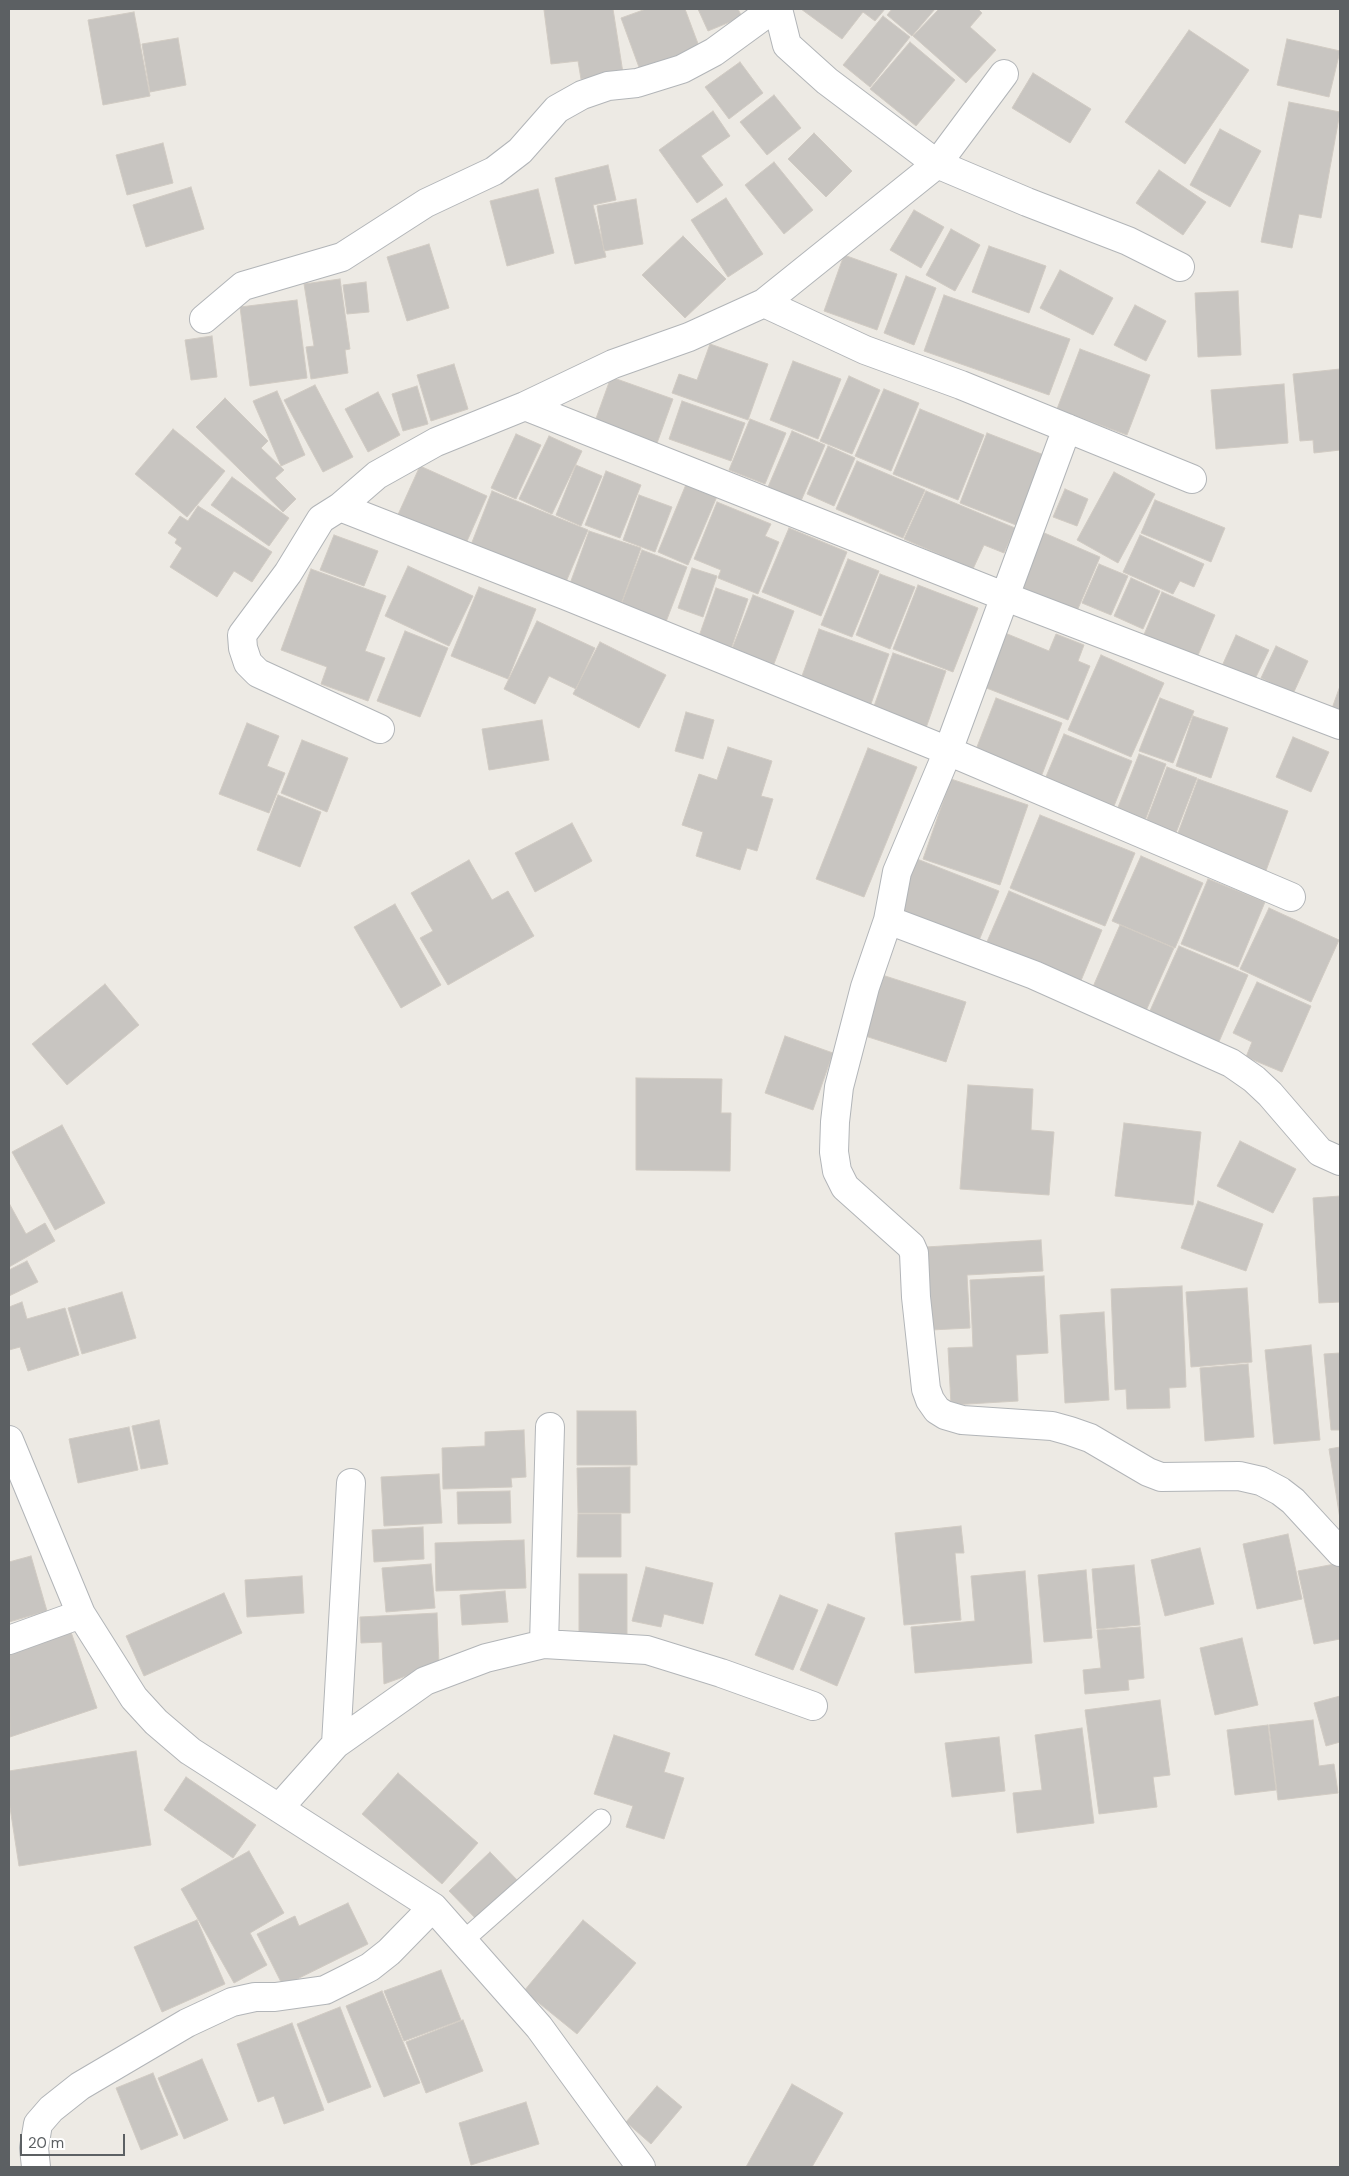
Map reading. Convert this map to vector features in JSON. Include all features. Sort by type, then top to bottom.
[{"type":"street","points":[[204,319],[243,286],[342,258],[426,203],[494,171],[520,151],[557,109],[582,94],[608,86],[637,83],[682,69],[714,52],[773,9]]},
{"type":"street","points":[[778,9],[788,45],[827,81],[937,164],[1027,202],[1128,241],[1180,267]]},
{"type":"street","points":[[380,729],[258,673],[248,663],[243,648],[242,634],[288,573],[321,519],[340,507],[377,474],[436,442],[525,406],[613,364],[690,336],[764,302],[937,164],[1004,74]]},
{"type":"street","points":[[764,302],[864,350],[961,385],[1192,479]]},
{"type":"street","points":[[525,406],[1006,597],[1340,725]]},
{"type":"street","points":[[1067,428],[948,751],[897,872],[888,920],[865,987],[838,1087],[834,1122],[834,1152],[837,1171],[845,1187],[911,1246],[914,1254],[922,1363],[926,1389],[930,1400],[937,1410],[962,1420],[1052,1426],[1070,1430],[1090,1438],[1148,1472],[1161,1477],[1239,1476],[1261,1481],[1280,1491],[1292,1501],[1340,1552]]},
{"type":"street","points":[[340,507],[567,596],[948,751],[1291,897]]},
{"type":"street","points":[[888,920],[1034,975],[1231,1063],[1254,1079],[1270,1094],[1320,1152],[1340,1162]]},
{"type":"street","points":[[544,1644],[550,1427]]},
{"type":"street","points":[[9,1440],[26,1486],[81,1614],[134,1698],[156,1722],[190,1751],[433,1907],[539,2027],[641,2167]]},
{"type":"street","points":[[336,1744],[351,1484]]},
{"type":"street","points":[[9,1640],[81,1614]]},
{"type":"street","points":[[279,1808],[336,1744],[425,1681],[486,1658],[544,1644],[647,1650],[814,1706]]},
{"type":"street","points":[[36,2167],[34,2148],[38,2124],[51,2109],[80,2086],[187,2023],[232,2002],[255,1997],[274,1998],[325,1990],[349,1978],[389,1952],[433,1907]]},
{"type":"lane","points":[[464,1940],[601,1819]]},
{"type":"building","points":[[613,9],[623,73],[581,79],[578,61],[551,64],[544,10]]},
{"type":"building","points":[[646,9],[685,9],[700,49],[640,70],[621,18]]},
{"type":"building","points":[[698,9],[738,9],[742,17],[708,31]]},
{"type":"building","points":[[801,9],[885,9],[875,21],[863,12],[842,39]]},
{"type":"building","points":[[892,9],[935,9],[912,36],[887,15]]},
{"type":"building","points":[[939,9],[978,9],[982,13],[970,27],[996,50],[966,83],[913,36]]},
{"type":"building","points":[[134,12],[150,96],[103,105],[88,20]]},
{"type":"building","points":[[883,16],[910,37],[870,87],[843,65]]},
{"type":"building","points":[[1189,30],[1249,70],[1185,164],[1125,122]]},
{"type":"building","points":[[178,38],[186,85],[150,92],[142,44]]},
{"type":"building","points":[[1287,39],[1340,51],[1329,97],[1277,85]]},
{"type":"building","points":[[910,42],[955,80],[916,126],[870,89]]},
{"type":"building","points":[[740,62],[763,93],[729,119],[705,87]]},
{"type":"building","points":[[1033,73],[1091,109],[1070,143],[1012,108]]},
{"type":"building","points":[[774,95],[801,128],[767,155],[740,122]]},
{"type":"building","points":[[1289,102],[1340,112],[1321,218],[1299,214],[1292,248],[1261,242]]},
{"type":"building","points":[[713,111],[730,136],[701,156],[723,185],[697,203],[659,150]]},
{"type":"building","points":[[1220,129],[1261,151],[1230,207],[1190,185]]},
{"type":"building","points":[[814,133],[852,171],[826,197],[788,159]]},
{"type":"building","points":[[163,143],[173,183],[127,195],[116,155]]},
{"type":"building","points":[[774,162],[813,210],[784,234],[745,185]]},
{"type":"building","points":[[608,165],[616,200],[593,205],[606,257],[575,264],[555,178]]},
{"type":"building","points":[[1159,170],[1206,202],[1183,235],[1136,203]]},
{"type":"building","points":[[191,187],[204,229],[146,247],[133,205]]},
{"type":"building","points":[[538,189],[554,253],[507,266],[490,201]]},
{"type":"building","points":[[726,198],[763,254],[728,277],[691,220]]},
{"type":"building","points":[[636,199],[643,244],[604,251],[597,206]]},
{"type":"building","points":[[914,210],[944,227],[921,268],[890,250]]},
{"type":"building","points":[[951,229],[980,245],[955,291],[926,275]]},
{"type":"building","points":[[683,236],[726,279],[685,318],[642,275]]},
{"type":"building","points":[[429,244],[449,308],[407,321],[387,257]]},
{"type":"building","points":[[989,246],[1046,266],[1029,313],[972,292]]},
{"type":"building","points":[[844,255],[897,274],[877,330],[824,311]]},
{"type":"building","points":[[1060,270],[1113,298],[1093,335],[1040,308]]},
{"type":"building","points":[[906,276],[936,288],[914,345],[884,333]]},
{"type":"building","points":[[340,279],[350,349],[345,350],[348,373],[311,379],[306,347],[314,346],[304,284]]},
{"type":"building","points":[[366,282],[369,312],[347,314],[343,285]]},
{"type":"building","points":[[1238,291],[1241,355],[1198,357],[1195,293]]},
{"type":"building","points":[[944,295],[1070,339],[1049,395],[924,351]]},
{"type":"building","points":[[297,300],[307,378],[250,386],[240,307]]},
{"type":"building","points":[[1135,305],[1166,321],[1146,361],[1114,345]]},
{"type":"building","points":[[212,336],[217,377],[191,380],[185,340]]},
{"type":"building","points":[[710,344],[768,364],[748,420],[672,393],[679,374],[697,380]]},
{"type":"building","points":[[1080,349],[1150,375],[1127,435],[1057,409]]},
{"type":"building","points":[[793,361],[841,379],[818,439],[770,420]]},
{"type":"building","points":[[454,364],[468,409],[431,421],[417,375]]},
{"type":"building","points":[[1340,369],[1340,450],[1314,453],[1313,440],[1300,441],[1293,374]]},
{"type":"building","points":[[849,376],[880,390],[852,454],[820,441]]},
{"type":"building","points":[[611,377],[673,399],[656,446],[594,424]]},
{"type":"building","points":[[1284,384],[1288,443],[1216,449],[1211,390]]},
{"type":"building","points":[[315,385],[353,457],[323,472],[284,400]]},
{"type":"building","points":[[417,386],[428,424],[403,431],[392,394]]},
{"type":"building","points":[[884,389],[919,403],[891,471],[855,456]]},
{"type":"building","points":[[277,391],[305,455],[281,466],[253,401]]},
{"type":"building","points":[[378,392],[400,435],[368,452],[345,409]]},
{"type":"building","points":[[225,398],[268,441],[261,448],[284,470],[275,478],[296,499],[283,512],[196,427]]},
{"type":"building","points":[[682,401],[745,423],[731,461],[669,439]]},
{"type":"building","points":[[920,409],[984,435],[958,500],[893,474]]},
{"type":"building","points":[[750,419],[786,433],[765,484],[729,470]]},
{"type":"building","points":[[173,429],[225,471],[187,517],[135,474]]},
{"type":"building","points":[[792,431],[825,445],[801,501],[768,487]]},
{"type":"building","points":[[987,433],[1044,455],[1016,525],[960,503]]},
{"type":"building","points":[[516,434],[541,445],[516,499],[491,488]]},
{"type":"building","points":[[549,436],[582,451],[552,514],[519,499]]},
{"type":"building","points":[[828,446],[855,458],[834,506],[807,494]]},
{"type":"building","points":[[857,461],[925,490],[903,538],[836,509]]},
{"type":"building","points":[[576,465],[602,476],[581,526],[556,515]]},
{"type":"building","points":[[420,466],[487,496],[464,548],[396,519]]},
{"type":"building","points":[[606,471],[641,485],[620,538],[585,525]]},
{"type":"building","points":[[1114,472],[1155,494],[1118,563],[1077,540]]},
{"type":"building","points":[[232,477],[289,518],[269,546],[211,505]]},
{"type":"building","points":[[687,482],[718,494],[688,565],[658,552]]},
{"type":"building","points":[[1065,489],[1088,499],[1077,526],[1053,517]]},
{"type":"building","points":[[492,491],[588,530],[563,589],[469,550]]},
{"type":"building","points":[[926,491],[1015,528],[1004,553],[984,545],[973,569],[904,539]]},
{"type":"building","points":[[639,495],[672,507],[655,552],[623,540]]},
{"type":"building","points":[[1155,500],[1225,528],[1211,562],[1141,533]]},
{"type":"building","points":[[717,502],[771,524],[765,536],[779,542],[758,594],[718,578],[721,570],[694,559]]},
{"type":"building","points":[[198,506],[272,552],[252,582],[234,571],[217,597],[170,567],[182,548],[175,543],[177,539],[168,533],[180,516],[188,521]]},
{"type":"building","points":[[789,528],[847,552],[821,616],[762,592]]},
{"type":"building","points":[[589,531],[641,548],[619,610],[567,592]]},
{"type":"building","points":[[1042,532],[1100,557],[1077,611],[1018,586]]},
{"type":"building","points":[[334,535],[378,551],[364,586],[320,570]]},
{"type":"building","points":[[1140,535],[1204,564],[1194,587],[1180,581],[1173,594],[1123,572]]},
{"type":"building","points":[[642,550],[687,567],[664,627],[619,610]]},
{"type":"building","points":[[848,559],[879,571],[852,637],[821,625]]},
{"type":"building","points":[[1099,564],[1128,576],[1111,615],[1082,603]]},
{"type":"building","points":[[408,566],[473,596],[449,646],[385,616]]},
{"type":"building","points":[[692,568],[717,576],[703,617],[678,608]]},
{"type":"building","points":[[311,569],[386,596],[365,651],[385,658],[368,701],[321,684],[327,667],[281,650]]},
{"type":"building","points":[[880,574],[915,587],[890,649],[856,635]]},
{"type":"building","points":[[1131,578],[1160,591],[1143,629],[1114,616]]},
{"type":"building","points":[[918,585],[978,608],[953,672],[893,649]]},
{"type":"building","points":[[479,587],[536,609],[508,679],[451,656]]},
{"type":"building","points":[[716,588],[748,599],[731,649],[698,639]]},
{"type":"building","points":[[1162,592],[1215,615],[1196,660],[1143,637]]},
{"type":"building","points":[[753,595],[794,611],[772,669],[730,654]]},
{"type":"building","points":[[537,621],[595,648],[576,689],[549,676],[535,704],[504,689]]},
{"type":"building","points":[[819,629],[889,654],[868,712],[798,687]]},
{"type":"building","points":[[405,631],[448,648],[420,717],[377,701]]},
{"type":"building","points":[[1005,633],[1049,651],[1056,634],[1084,645],[1078,661],[1090,666],[1068,720],[984,687]]},
{"type":"building","points":[[1236,635],[1269,650],[1254,681],[1222,666]]},
{"type":"building","points":[[600,642],[666,675],[639,728],[573,694]]},
{"type":"building","points":[[1276,646],[1308,661],[1293,694],[1261,678]]},
{"type":"building","points":[[893,653],[946,671],[926,728],[873,709]]},
{"type":"building","points":[[1101,655],[1164,683],[1131,757],[1068,730]]},
{"type":"building","points":[[1340,686],[1340,718],[1330,714]]},
{"type":"building","points":[[996,698],[1062,723],[1041,777],[975,752]]},
{"type":"building","points":[[1160,698],[1194,711],[1173,763],[1139,751]]},
{"type":"building","points":[[686,712],[714,720],[703,759],[675,751]]},
{"type":"building","points":[[1193,716],[1228,728],[1211,778],[1176,766]]},
{"type":"building","points":[[542,720],[549,760],[489,770],[482,729]]},
{"type":"building","points":[[247,723],[279,736],[267,766],[285,773],[269,813],[219,794]]},
{"type":"building","points":[[1064,734],[1132,761],[1114,806],[1045,779]]},
{"type":"building","points":[[1293,737],[1329,752],[1311,792],[1276,777]]},
{"type":"building","points":[[302,740],[348,758],[327,812],[281,793]]},
{"type":"building","points":[[728,747],[772,761],[761,796],[773,799],[757,851],[747,848],[740,870],[696,856],[703,832],[682,825],[699,774],[717,780]]},
{"type":"building","points":[[868,748],[917,767],[864,897],[816,879]]},
{"type":"building","points":[[1139,754],[1166,764],[1143,826],[1115,815]]},
{"type":"building","points":[[1167,767],[1197,778],[1174,838],[1144,827]]},
{"type":"building","points":[[951,779],[1028,805],[1000,885],[923,859]]},
{"type":"building","points":[[1198,779],[1288,811],[1264,876],[1174,844]]},
{"type":"building","points":[[278,795],[321,812],[300,867],[257,850]]},
{"type":"building","points":[[1040,815],[1135,853],[1105,926],[1010,888]]},
{"type":"building","points":[[572,823],[592,861],[535,892],[515,853]]},
{"type":"building","points":[[1141,856],[1203,883],[1175,948],[1112,921]]},
{"type":"building","points":[[917,859],[999,891],[978,943],[897,911]]},
{"type":"building","points":[[469,860],[492,900],[508,891],[534,936],[448,985],[420,938],[433,931],[411,893]]},
{"type":"building","points":[[1208,879],[1265,902],[1238,967],[1181,944]]},
{"type":"building","points":[[1009,891],[1102,930],[1080,983],[986,944]]},
{"type":"building","points":[[395,904],[441,985],[401,1008],[354,927]]},
{"type":"building","points":[[1269,908],[1339,940],[1311,1002],[1240,969]]},
{"type":"building","points":[[1120,925],[1174,948],[1145,1013],[1092,989]]},
{"type":"building","points":[[1179,946],[1248,975],[1218,1044],[1149,1013]]},
{"type":"building","points":[[879,974],[966,1002],[946,1062],[859,1034]]},
{"type":"building","points":[[1257,982],[1311,1006],[1282,1072],[1246,1057],[1252,1042],[1233,1033]]},
{"type":"building","points":[[105,984],[139,1025],[67,1085],[32,1044]]},
{"type":"building","points":[[785,1036],[833,1053],[813,1110],[765,1093]]},
{"type":"building","points":[[636,1078],[722,1079],[721,1113],[731,1113],[730,1171],[636,1170]]},
{"type":"building","points":[[968,1085],[1033,1089],[1031,1130],[1054,1132],[1049,1195],[960,1189]]},
{"type":"building","points":[[1124,1123],[1201,1132],[1193,1205],[1115,1196]]},
{"type":"building","points":[[62,1125],[105,1203],[55,1230],[12,1152]]},
{"type":"building","points":[[1240,1141],[1296,1169],[1273,1213],[1217,1186]]},
{"type":"building","points":[[1340,1196],[1340,1302],[1319,1303],[1313,1198]]},
{"type":"building","points":[[1198,1201],[1263,1224],[1246,1271],[1181,1248]]},
{"type":"building","points":[[9,1203],[26,1234],[45,1223],[55,1241],[9,1267]]},
{"type":"building","points":[[1041,1240],[1043,1271],[967,1275],[970,1328],[931,1330],[926,1247]]},
{"type":"building","points":[[27,1261],[38,1282],[9,1296],[9,1270]]},
{"type":"building","points":[[1044,1276],[1048,1353],[1016,1355],[1018,1401],[951,1405],[948,1348],[973,1347],[970,1280]]},
{"type":"building","points":[[1182,1286],[1186,1387],[1169,1388],[1170,1408],[1127,1409],[1126,1389],[1115,1390],[1111,1289]]},
{"type":"building","points":[[1247,1288],[1252,1362],[1191,1367],[1186,1292]]},
{"type":"building","points":[[122,1292],[136,1338],[82,1354],[68,1308]]},
{"type":"building","points":[[22,1302],[27,1319],[65,1308],[79,1355],[28,1371],[20,1347],[9,1350],[9,1307]]},
{"type":"building","points":[[1104,1312],[1109,1400],[1065,1403],[1060,1315]]},
{"type":"building","points":[[1311,1345],[1320,1440],[1274,1444],[1265,1350]]},
{"type":"building","points":[[1340,1353],[1340,1430],[1331,1430],[1324,1354]]},
{"type":"building","points":[[1248,1364],[1254,1437],[1205,1441],[1200,1368]]},
{"type":"building","points":[[577,1411],[636,1411],[637,1465],[577,1465]]},
{"type":"building","points":[[159,1420],[168,1464],[141,1469],[132,1426]]},
{"type":"building","points":[[129,1427],[138,1470],[78,1483],[69,1439]]},
{"type":"building","points":[[524,1430],[526,1477],[511,1478],[512,1487],[443,1489],[442,1448],[485,1446],[485,1432]]},
{"type":"building","points":[[1340,1447],[1340,1519],[1329,1449]]},
{"type":"building","points":[[630,1467],[630,1513],[578,1513],[577,1468]]},
{"type":"building","points":[[439,1474],[442,1523],[384,1526],[381,1477]]},
{"type":"building","points":[[510,1491],[511,1523],[458,1524],[457,1492]]},
{"type":"building","points":[[578,1514],[621,1514],[621,1557],[577,1557]]},
{"type":"building","points":[[961,1526],[964,1553],[955,1553],[961,1620],[904,1625],[895,1533]]},
{"type":"building","points":[[423,1527],[424,1559],[374,1562],[372,1530]]},
{"type":"building","points":[[1288,1534],[1302,1599],[1257,1609],[1243,1544]]},
{"type":"building","points":[[524,1540],[526,1588],[436,1591],[435,1543]]},
{"type":"building","points":[[1200,1548],[1214,1604],[1165,1616],[1151,1560]]},
{"type":"building","points":[[31,1556],[47,1611],[9,1622],[9,1562]]},
{"type":"building","points":[[1340,1563],[1340,1639],[1314,1644],[1298,1571]]},
{"type":"building","points":[[431,1564],[435,1608],[386,1612],[382,1568]]},
{"type":"building","points":[[1134,1565],[1140,1625],[1097,1629],[1092,1569]]},
{"type":"building","points":[[646,1567],[713,1583],[703,1624],[664,1614],[661,1627],[632,1621]]},
{"type":"building","points":[[1086,1570],[1092,1638],[1044,1642],[1038,1575]]},
{"type":"building","points":[[1025,1571],[1032,1663],[915,1673],[911,1627],[975,1621],[971,1576]]},
{"type":"building","points":[[579,1574],[627,1574],[627,1637],[579,1637]]},
{"type":"building","points":[[302,1576],[304,1613],[247,1617],[245,1580]]},
{"type":"building","points":[[505,1591],[508,1622],[462,1625],[460,1595]]},
{"type":"building","points":[[224,1593],[242,1633],[144,1676],[126,1636]]},
{"type":"building","points":[[780,1595],[818,1610],[793,1670],[755,1655]]},
{"type":"building","points":[[828,1604],[865,1618],[837,1686],[800,1670]]},
{"type":"building","points":[[437,1613],[439,1664],[384,1684],[382,1642],[361,1643],[360,1617]]},
{"type":"building","points":[[1140,1627],[1144,1678],[1128,1680],[1129,1690],[1085,1694],[1083,1670],[1101,1668],[1097,1630]]},
{"type":"building","points":[[70,1629],[97,1708],[10,1737],[9,1650]]},
{"type":"building","points":[[1242,1638],[1258,1705],[1215,1715],[1200,1648]]},
{"type":"building","points":[[1340,1696],[1340,1742],[1326,1746],[1314,1703]]},
{"type":"building","points":[[1160,1700],[1170,1775],[1153,1777],[1157,1807],[1099,1814],[1085,1710]]},
{"type":"building","points":[[1313,1720],[1319,1766],[1334,1764],[1338,1793],[1278,1800],[1269,1725]]},
{"type":"building","points":[[1268,1725],[1276,1790],[1235,1795],[1227,1730]]},
{"type":"building","points":[[1082,1728],[1094,1823],[1017,1833],[1013,1793],[1042,1790],[1035,1735]]},
{"type":"building","points":[[614,1735],[670,1753],[664,1772],[684,1778],[664,1839],[626,1827],[633,1806],[594,1794]]},
{"type":"building","points":[[999,1737],[1005,1791],[952,1797],[945,1743]]},
{"type":"building","points":[[136,1751],[151,1845],[19,1866],[9,1801],[9,1771]]},
{"type":"building","points":[[398,1773],[478,1843],[442,1884],[362,1814]]},
{"type":"building","points":[[186,1777],[256,1825],[233,1858],[164,1810]]},
{"type":"building","points":[[249,1851],[284,1913],[250,1933],[267,1965],[234,1983],[181,1889]]},
{"type":"building","points":[[490,1852],[519,1882],[478,1921],[449,1891]]},
{"type":"building","points":[[348,1903],[368,1944],[283,1986],[257,1934],[295,1916],[299,1926]]},
{"type":"building","points":[[197,1920],[225,1984],[162,2012],[134,1947]]},
{"type":"building","points":[[583,1920],[636,1963],[577,2034],[524,1991]]},
{"type":"building","points":[[441,1970],[461,2020],[404,2041],[384,1991]]},
{"type":"building","points":[[382,1991],[420,2083],[384,2097],[346,2006]]},
{"type":"building","points":[[340,2007],[371,2087],[328,2103],[297,2024]]},
{"type":"building","points":[[463,2020],[483,2071],[426,2093],[406,2042]]},
{"type":"building","points":[[292,2023],[324,2110],[284,2124],[274,2096],[258,2102],[237,2044]]},
{"type":"building","points":[[202,2059],[228,2120],[184,2139],[158,2078]]},
{"type":"building","points":[[153,2073],[178,2135],[141,2150],[116,2088]]},
{"type":"building","points":[[792,2084],[843,2113],[812,2167],[746,2167]]},
{"type":"building","points":[[657,2086],[682,2107],[651,2144],[626,2122]]},
{"type":"building","points":[[526,2102],[539,2144],[471,2165],[459,2123]]}]
